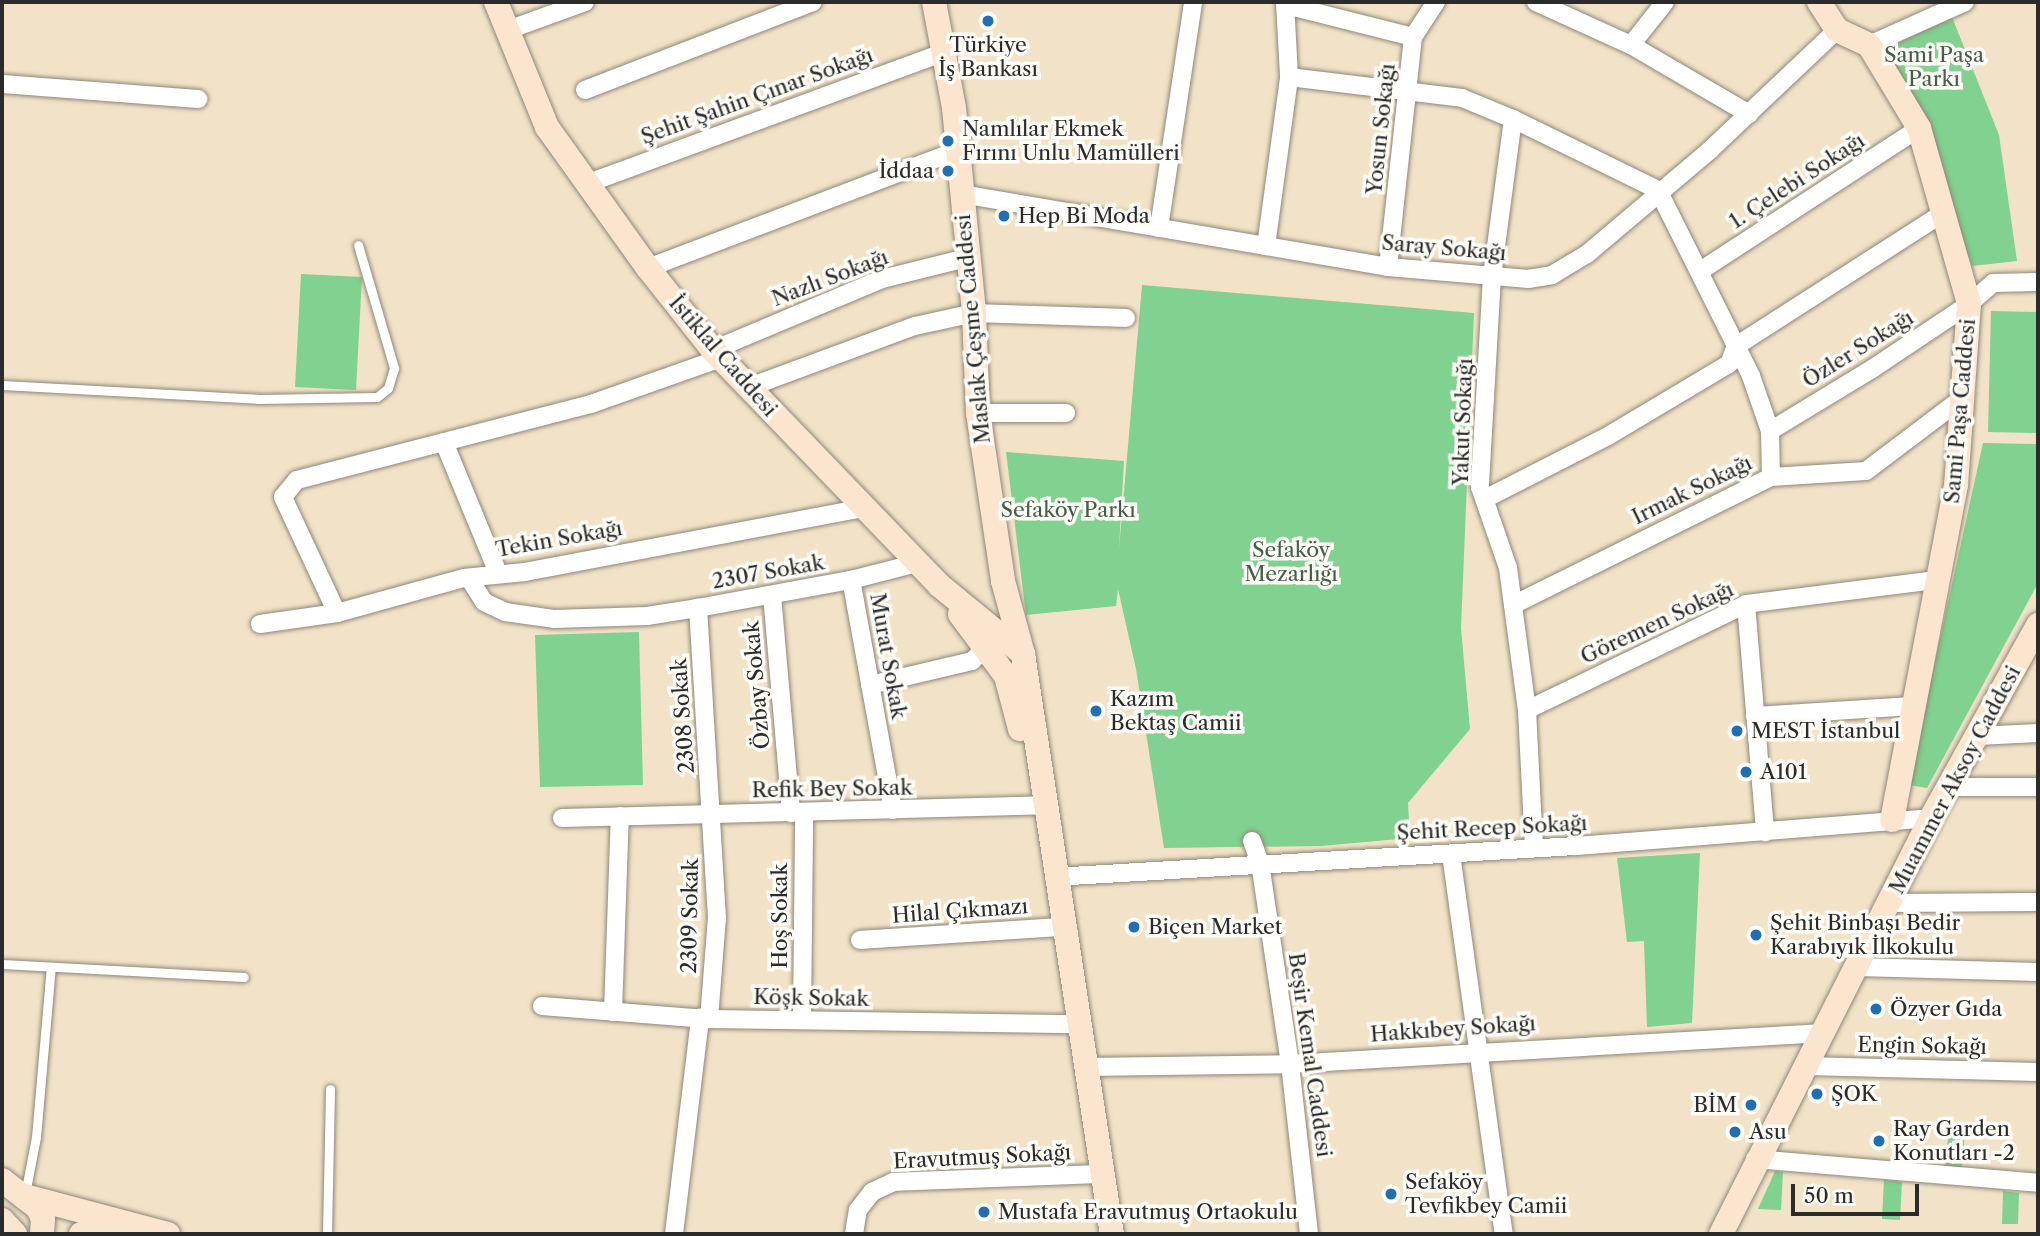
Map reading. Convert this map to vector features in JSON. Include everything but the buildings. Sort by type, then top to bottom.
[{"type":"street","name":"İstiklal Caddesi","points":[[496,2],[547,127],[648,268],[717,354],[747,388],[921,562],[939,585],[1023,654]]},
{"type":"street","points":[[508,30],[585,2]]},
{"type":"street","points":[[585,90],[813,2]]},
{"type":"street","name":"Maslak Çeşme Caddesi","points":[[934,2],[958,150],[974,313],[978,413],[1003,581],[1023,654],[1045,805]]},
{"type":"street","points":[[1159,228],[1193,2]]},
{"type":"street","name":"Yosun Sokağı","points":[[1388,267],[1413,37],[1436,2]]},
{"type":"street","points":[[1536,2],[1631,45],[1749,114]]},
{"type":"street","points":[[1631,45],[1665,2]]},
{"type":"street","points":[[1820,2],[1837,30],[1868,45],[1965,2]]},
{"type":"street","points":[[1266,246],[1289,77],[1285,3],[1413,37]]},
{"type":"street","name":"Saray Sokağı","points":[[961,194],[1388,267],[1492,276],[1552,275],[1587,254],[1749,114],[1837,30]]},
{"type":"street","name":"Sami Paşa Caddesi","points":[[1868,45],[1919,128],[1969,304],[1965,396],[1956,485],[1892,820]]},
{"type":"street","name":"Şehit Şahin Çınar Sokağı","points":[[586,184],[944,51]]},
{"type":"street","points":[[1289,77],[1462,98],[1513,119],[1658,190],[1736,346],[1770,431],[1771,477]]},
{"type":"street","points":[[2,84],[198,99]]},
{"type":"street","name":"Yakut Sokağı","points":[[1513,119],[1492,276],[1480,487],[1508,568],[1527,710],[1534,848]]},
{"type":"street","name":"1. Çelebi Sokağı","points":[[1700,271],[1919,128]]},
{"type":"street","points":[[648,268],[958,150]]},
{"type":"street","points":[[1485,499],[1608,436],[1728,364],[1736,346],[1943,213]]},
{"type":"street","name":"Nazlı Sokağı","points":[[337,613],[283,496],[297,480],[591,404],[717,354],[882,279],[967,258]]},
{"type":"street","name":"Özler Sokağı","points":[[1770,431],[1969,304],[1993,283],[2038,282]]},
{"type":"street","points":[[747,388],[915,326],[974,313],[1126,318]]},
{"type":"street","name":"Irmak Sokağı","points":[[1513,605],[1771,477],[1866,471],[1965,396]]},
{"type":"street","points":[[978,413],[1066,413]]},
{"type":"street","points":[[444,442],[498,573]]},
{"type":"street","name":"Tekin Sokağı","points":[[260,624],[337,613],[469,578],[867,507]]},
{"type":"street","name":"Murat Sokak","points":[[893,810],[851,580],[921,562]]},
{"type":"street","name":"2307 Sokak","points":[[469,578],[480,597],[495,607],[554,620],[647,616],[698,610],[851,580]]},
{"type":"street","name":"Göremen Sokağı","points":[[1527,710],[1746,604],[1937,580]]},
{"type":"street","points":[[939,585],[1006,677],[1045,805],[1054,877],[1112,1234]]},
{"type":"street","name":"Özbay Sokak","points":[[772,595],[797,812]]},
{"type":"street","points":[[1746,604],[1765,832]]},
{"type":"street","name":"2308 Sokak","points":[[698,610],[714,814]]},
{"type":"street","name":"Muammer Aksoy Caddesi","points":[[1721,1234],[1755,1159],[1824,1033],[1931,818],[2037,629]]},
{"type":"street","points":[[870,685],[972,661],[985,648]]},
{"type":"street","points":[[1755,716],[1913,706]]},
{"type":"street","points":[[1977,736],[2038,733]]},
{"type":"street","points":[[1948,788],[2038,787]]},
{"type":"street","name":"Refik Bey Sokak","points":[[562,818],[1045,805]]},
{"type":"street","name":"Hoş Sokak","points":[[797,812],[803,1020]]},
{"type":"street","name":"2309 Sokak","points":[[674,1234],[717,918],[714,814]]},
{"type":"street","points":[[613,1012],[620,816]]},
{"type":"street","name":"Şehit Recep Sokağı","points":[[1054,877],[1451,854],[1931,818]]},
{"type":"street","name":"Beşir Kemal Caddesi","points":[[1252,841],[1260,863],[1290,1064],[1309,1234]]},
{"type":"street","points":[[1451,854],[1504,1234]]},
{"type":"street","points":[[1890,903],[2038,902]]},
{"type":"street","name":"Hilal Çıkmazı","points":[[860,940],[1063,927]]},
{"type":"street","points":[[1858,967],[2038,972]]},
{"type":"street","name":"Köşk Sokak","points":[[542,1006],[705,1018],[1080,1024]]},
{"type":"street","name":"Hakkıbey Sokağı","points":[[1086,1067],[1290,1064],[1479,1049],[1824,1033]]},
{"type":"street","name":"Engin Sokağı","points":[[1805,1066],[2038,1072]]},
{"type":"street","points":[[1755,1159],[2038,1183]]},
{"type":"street","name":"Eravutmuş Sokağı","points":[[854,1234],[858,1210],[872,1192],[893,1182],[1102,1174]]},
{"type":"street","points":[[2,1181],[25,1196],[168,1234]]},
{"type":"street","points":[[25,1196],[43,1219],[41,1234]]},
{"type":"street","points":[[2,1220],[15,1234]]},
{"type":"street","points":[[81,1234],[127,1224]]},
{"type":"lane","points":[[2,385],[258,399],[377,397],[388,388],[394,368],[358,245]]},
{"type":"lane","points":[[2,964],[244,977]]},
{"type":"lane","points":[[25,1196],[36,1137],[51,967]]},
{"type":"lane","points":[[327,1234],[330,1089]]},
{"type":"green space","name":"Sami Paşa Parkı","points":[[1952,17],[1999,135],[2017,261],[1972,266],[1928,137],[1883,50]]},
{"type":"green space","points":[[301,274],[362,277],[356,390],[295,387]]},
{"type":"green space","name":"Sefaköy Mezarlığı","points":[[1142,285],[1474,313],[1461,628],[1470,729],[1408,803],[1410,838],[1321,846],[1164,848],[1136,669],[1118,589],[1116,606],[1026,615],[1006,452],[1124,461],[1119,549]]},
{"type":"green space","points":[[1991,311],[2038,312],[2038,433],[1988,432]]},
{"type":"green space","points":[[1983,443],[2038,444],[2038,583],[1927,788],[1908,785]]},
{"type":"green space","points":[[639,632],[643,785],[540,787],[535,635]]},
{"type":"green space","points":[[1700,853],[1692,1023],[1647,1027],[1644,941],[1627,942],[1617,858]]},
{"type":"green space","points":[[1949,1129],[1965,1130],[1962,1169],[1945,1167]]},
{"type":"green space","points":[[1775,1171],[1783,1172],[1781,1210],[1758,1209]]},
{"type":"green space","points":[[1884,1180],[1902,1182],[1900,1220],[1882,1219]]},
{"type":"green space","points":[[2003,1191],[2019,1193],[2018,1224],[2002,1224]]},
{"type":"place","name":"Türkiye İş Bankası","points":[[988,21]]},
{"type":"place","name":"Namlılar Ekmek Fırını Unlu Mamülleri","points":[[948,141]]},
{"type":"place","name":"İddaa","points":[[948,171]]},
{"type":"place","name":"Hep Bi Moda","points":[[1004,216]]},
{"type":"place","name":"Kazım Bektaş Camii","points":[[1096,711]]},
{"type":"place","name":"MEST İstanbul","points":[[1737,731]]},
{"type":"place","name":"A101","points":[[1746,772]]},
{"type":"place","name":"Biçen Market","points":[[1134,927]]},
{"type":"place","name":"Şehit Binbaşı Bedir Karabıyık İlkokulu","points":[[1756,935]]},
{"type":"place","name":"Özyer Gıda","points":[[1876,1009]]},
{"type":"place","name":"ŞOK","points":[[1817,1094]]},
{"type":"place","name":"BİM","points":[[1751,1105]]},
{"type":"place","name":"Asu","points":[[1735,1132]]},
{"type":"place","name":"Ray Garden Konutları -2","points":[[1879,1141]]},
{"type":"place","name":"Sefaköy Tevfikbey Camii","points":[[1391,1194]]},
{"type":"place","name":"Mustafa Eravutmuş Ortaokulu","points":[[984,1212]]},
{"type":"park label","name":"Sefaköy Parkı","points":[[1068,510]]}]
